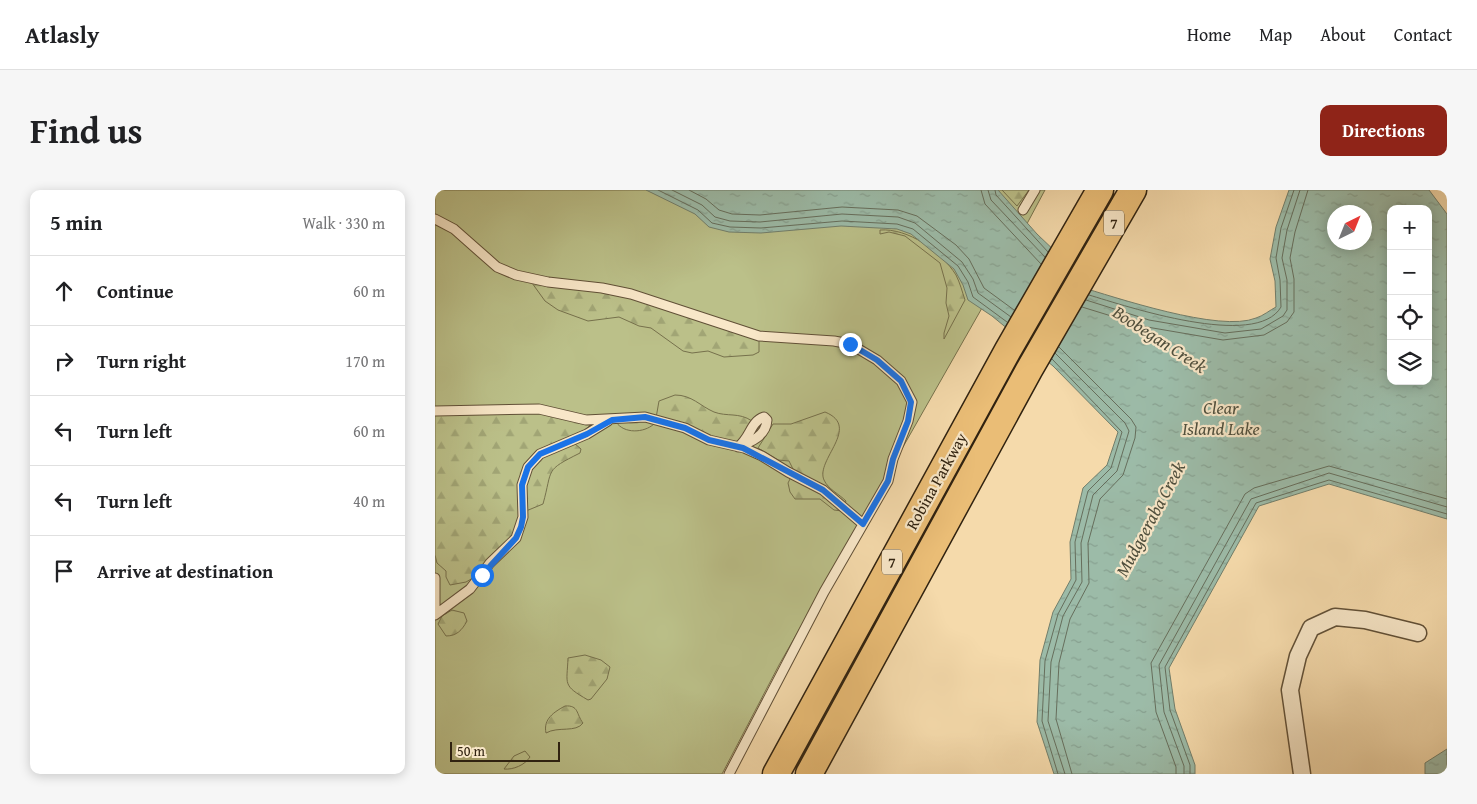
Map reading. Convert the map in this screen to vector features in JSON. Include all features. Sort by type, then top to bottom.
[{"type":"main road","name":"Robina Parkway","points":[[776,774],[1008,350],[1100,190]]},
{"type":"main road","name":"Robina Parkway","points":[[809,774],[1029,370],[1133,190]]},
{"type":"street","points":[[1302,774],[1289,690],[1298,656],[1311,628],[1335,617],[1365,620],[1419,633]]},
{"type":"lane","points":[[1023,210],[1035,190]]},
{"type":"lane","points":[[435,220],[454,229],[497,267],[516,275],[548,282],[602,288],[631,294],[734,330],[759,336],[850,344],[877,360],[901,381],[911,402],[908,421],[893,459],[888,481],[803,631],[729,774]]},
{"type":"lane","points":[[435,410],[539,409],[586,420],[645,417],[685,428],[709,440],[738,447],[762,456],[823,490],[863,524]]},
{"type":"lane","points":[[586,420],[593,424],[591,431]]},
{"type":"lane","points":[[435,615],[470,589],[490,564],[516,538],[523,517],[522,485],[528,467],[540,454],[612,420]]},
{"type":"lane","points":[[435,578],[435,609]]},
{"type":"lane","points":[[436,592],[439,601],[451,602]]},
{"type":"green space","points":[[435,190],[1045,190],[982,308],[779,665],[722,774],[435,774]]},
{"type":"green space","points":[[1002,190],[1029,190],[1017,206]]},
{"type":"green space","points":[[880,230],[902,233],[923,243],[942,258],[956,275],[965,300],[944,339],[949,316],[946,303],[947,288],[940,263],[905,236],[889,232],[880,234]]},
{"type":"green space","points":[[535,281],[623,295],[759,340],[759,352],[753,355],[724,357],[708,351],[692,353],[683,351],[651,328],[639,326],[619,317],[588,321],[558,310],[545,301],[532,283]]},
{"type":"green space","points":[[675,395],[691,399],[714,412],[747,418],[752,421],[748,431],[736,444],[724,443],[656,418],[659,401]]},
{"type":"green space","points":[[527,411],[584,421],[590,425],[574,443],[581,449],[580,453],[555,468],[550,477],[543,504],[526,511],[512,537],[482,565],[473,578],[466,582],[450,585],[446,577],[446,571],[437,563],[435,555],[435,413]]},
{"type":"green space","points":[[825,412],[835,418],[839,426],[839,435],[823,472],[824,480],[831,489],[846,501],[842,511],[834,510],[820,499],[795,499],[790,492],[788,483],[794,471],[789,461],[778,460],[758,448],[773,424],[791,424]]},
{"type":"green space","points":[[646,420],[654,424],[645,429],[634,431],[624,429],[616,422]]},
{"type":"green space","points":[[452,610],[464,613],[467,621],[459,632],[446,636],[438,624],[442,616]]},
{"type":"green space","points":[[585,655],[601,660],[610,667],[607,679],[591,699],[588,700],[570,687],[567,679],[568,658]]},
{"type":"green space","points":[[565,706],[573,707],[583,723],[576,728],[546,733],[548,720],[553,713]]},
{"type":"green space","points":[[525,751],[530,757],[522,765],[504,769],[514,756]]},
{"type":"water","name":"Clear Island Lake","points":[[646,190],[998,190],[1037,234],[1059,255],[1077,286],[1167,312],[1218,321],[1240,321],[1259,317],[1276,307],[1275,281],[1270,259],[1276,227],[1289,190],[1429,190],[1447,214],[1447,519],[1329,484],[1259,506],[1169,668],[1175,709],[1195,765],[1195,774],[1054,774],[1037,722],[1040,660],[1053,612],[1071,579],[1070,542],[1083,488],[1107,465],[1118,432],[1053,366],[992,316],[968,300],[963,285],[954,269],[911,234],[897,229],[841,226],[761,233],[729,232],[709,227],[695,214]]},
{"type":"water","points":[[1447,749],[1447,774],[1425,774],[1425,763]]},
{"type":"route","points":[[482,575],[490,564],[516,538],[521,527],[523,517],[522,485],[528,467],[540,454],[553,447],[577,439],[604,422],[612,420],[645,417],[685,428],[709,440],[743,448],[762,456],[823,490],[863,524],[888,481],[893,459],[908,421],[911,402],[901,381],[862,349],[850,344]]},
{"type":"water label","name":"Boobegan Creek","points":[[1160,339]]},
{"type":"water label","name":"Mudgeeraba Creek","points":[[1150,519]]}]
